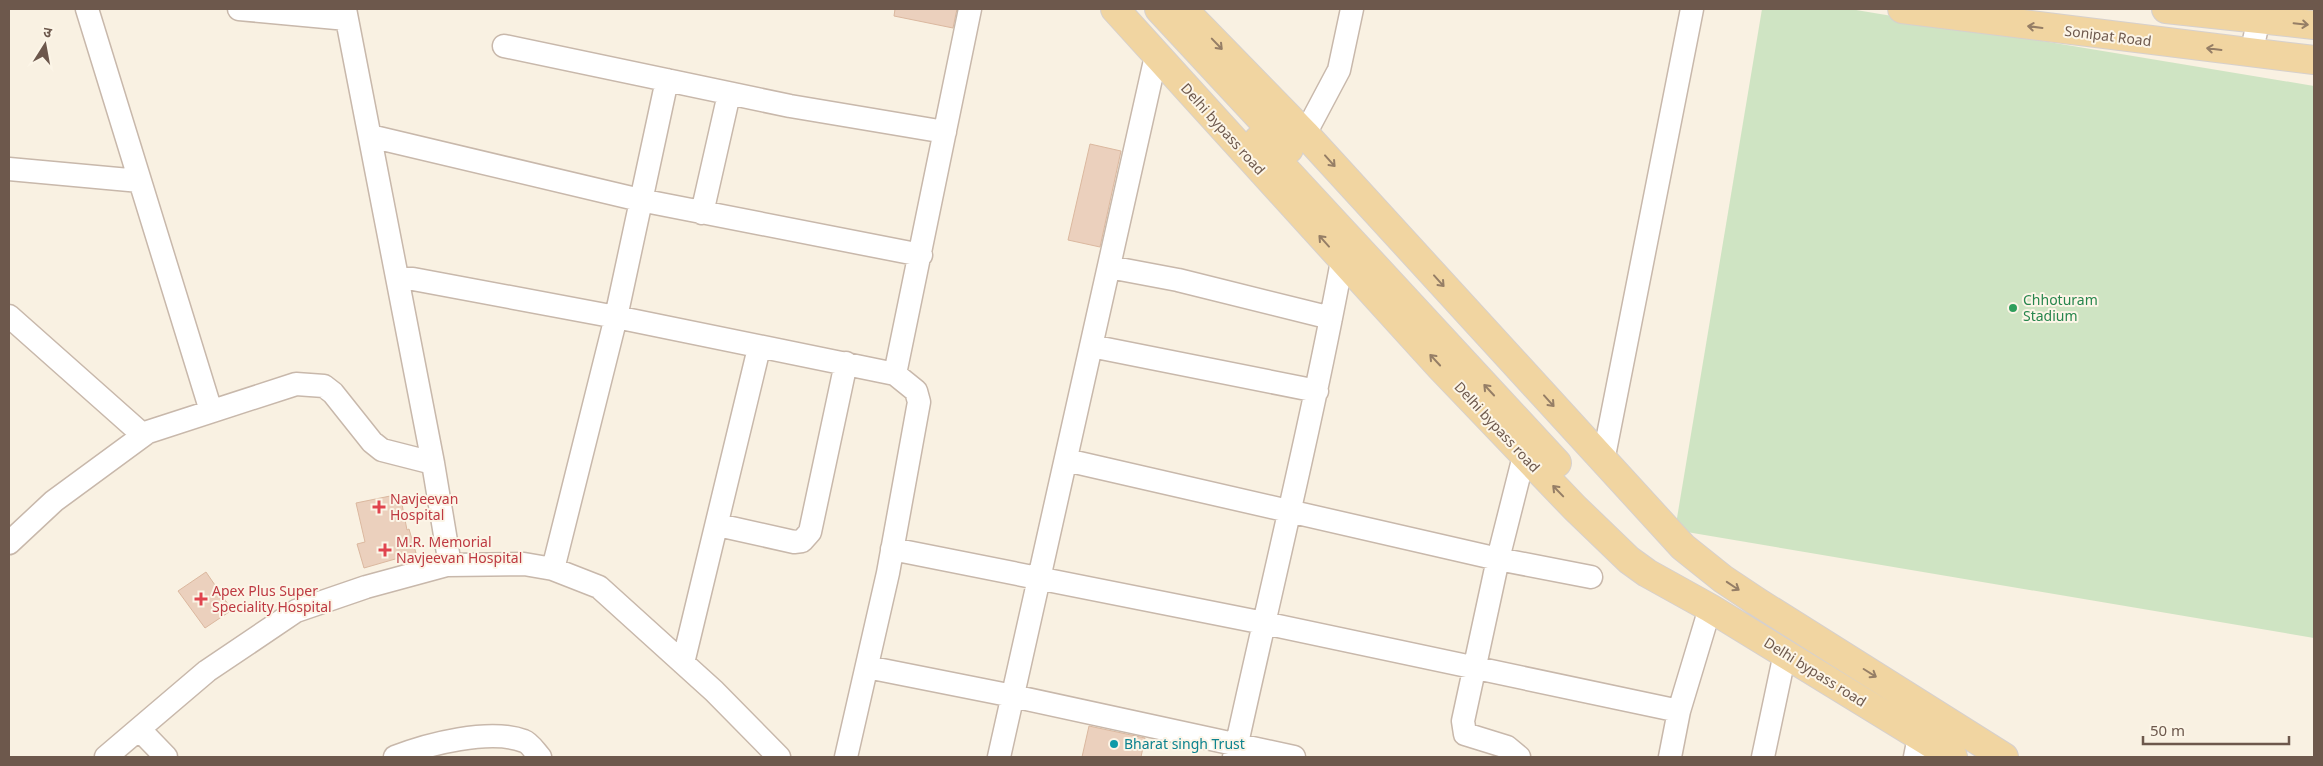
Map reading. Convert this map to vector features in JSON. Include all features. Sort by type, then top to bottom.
[{"type":"main road","name":"Delhi bypass road","points":[[1115,9],[1342,261],[1524,456],[1629,560],[1660,581],[1710,608],[1785,653],[1917,747],[1952,757]]},
{"type":"main road","points":[[1137,9],[1655,541],[1669,550],[1695,556]]},
{"type":"main road","points":[[1159,9],[1590,500],[1653,562],[1660,572],[1660,581]]},
{"type":"main road","name":"Delhi bypass road","points":[[1183,9],[1305,134],[1683,547],[1756,601],[2004,757]]},
{"type":"main road","name":"Sonipat Road","points":[[1902,9],[2008,16],[2251,54],[2314,60]]},
{"type":"main road","points":[[2166,9],[2260,14],[2314,26]]},
{"type":"street","points":[[87,9],[211,412]]},
{"type":"street","points":[[239,9],[346,14],[433,463],[450,565]]},
{"type":"street","points":[[895,374],[921,255],[970,9]]},
{"type":"street","points":[[1305,134],[1339,70],[1352,9]]},
{"type":"street","points":[[1603,461],[1692,9]]},
{"type":"street","points":[[2251,54],[2260,14]]},
{"type":"street","points":[[504,46],[790,106],[945,132]]},
{"type":"street","points":[[999,757],[1156,56]]},
{"type":"street","points":[[553,569],[616,317],[667,80]]},
{"type":"street","points":[[702,213],[729,94]]},
{"type":"street","points":[[370,136],[640,200],[921,255]]},
{"type":"street","points":[[9,169],[140,181]]},
{"type":"street","points":[[1235,751],[1288,510],[1317,391],[1342,261]]},
{"type":"street","points":[[1109,267],[1178,280],[1331,318]]},
{"type":"street","points":[[398,279],[413,279],[616,317],[759,348],[895,374],[916,391],[919,402],[892,549],[846,757]]},
{"type":"street","points":[[9,316],[143,436]]},
{"type":"street","points":[[1091,346],[1317,391]]},
{"type":"street","points":[[684,663],[759,348]]},
{"type":"street","points":[[718,525],[794,542],[802,541],[806,536],[812,522],[846,364]]},
{"type":"street","points":[[9,543],[54,501],[143,436],[296,384],[324,386],[333,393],[372,442],[382,450],[433,463]]},
{"type":"street","points":[[1519,757],[1507,747],[1465,734],[1463,721],[1498,559],[1524,456]]},
{"type":"street","points":[[1066,460],[1498,559],[1591,577]]},
{"type":"street","points":[[892,549],[1264,623],[1679,711]]},
{"type":"street","points":[[106,757],[207,671],[296,611],[366,587],[450,565],[524,564],[553,569],[599,587],[714,691],[779,757]]},
{"type":"street","points":[[1670,757],[1679,711],[1710,608]]},
{"type":"street","points":[[1763,757],[1785,653]]},
{"type":"street","points":[[867,667],[1013,696],[1235,751],[1294,757]]},
{"type":"street","points":[[139,729],[166,757]]},
{"type":"street","points":[[395,757],[424,746],[487,736],[525,741],[540,757]]},
{"type":"green space","name":"Chhoturam Stadium","points":[[1762,9],[1850,9],[2314,86],[2314,638],[1675,530]]},
{"type":"building","points":[[895,9],[957,9],[953,28],[894,16]]},
{"type":"building","points":[[1090,144],[1121,151],[1100,247],[1068,240]]},
{"type":"building","points":[[400,494],[407,530],[409,529],[416,553],[364,568],[357,544],[365,542],[356,503]]},
{"type":"building","points":[[206,572],[232,610],[205,628],[178,591]]},
{"type":"building","name":"Bharat singh Trust","points":[[1089,726],[1145,738],[1141,757],[1082,757]]},
{"type":"place","name":"Chhoturam Stadium","points":[[2013,308]]},
{"type":"place","name":"Navjeevan Hospital","points":[[379,507]]},
{"type":"place","name":"M.R. Memorial Navjeevan Hospital","points":[[385,550]]},
{"type":"place","name":"Apex Plus Super Speciality Hospital","points":[[201,599]]},
{"type":"place","name":"Bharat singh Trust","points":[[1114,744]]}]
